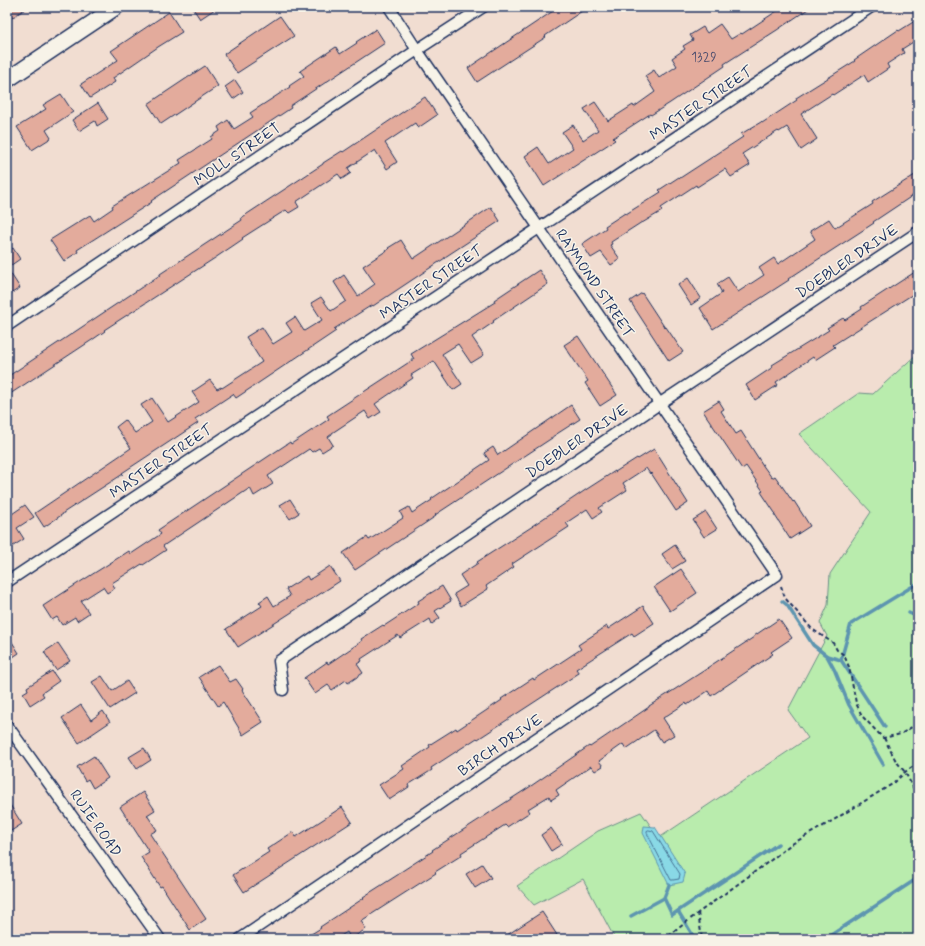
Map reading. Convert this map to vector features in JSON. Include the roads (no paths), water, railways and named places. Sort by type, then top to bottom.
[{"type":"main road","points":[[7,80],[116,7]]},
{"type":"street","name":"RAYMOND STREET","points":[[389,7],[777,575]]},
{"type":"street","name":"MOLL STREET","points":[[7,326],[483,7]]},
{"type":"street","name":"MASTER STREET","points":[[7,582],[871,7]]},
{"type":"street","name":"DOEBLER DRIVE","points":[[283,690],[279,661],[659,404],[918,232]]},
{"type":"street","name":"BIRCH DRIVE","points":[[240,939],[777,575]]},
{"type":"street","name":"RUIE ROAD","points":[[7,725],[160,939]]},
{"type":"water","points":[[644,826],[655,827],[685,874],[683,882],[669,885],[643,833]]},
{"type":"waterway","points":[[841,660],[851,624],[918,583]]},
{"type":"waterway","points":[[782,601],[787,605],[813,645],[827,656],[841,660],[885,727]]},
{"type":"waterway","points":[[909,613],[918,617]]},
{"type":"waterway","points":[[827,656],[849,705],[883,764]]},
{"type":"waterway","points":[[631,916],[664,898],[672,915],[778,844]]},
{"type":"waterway","points":[[825,939],[918,878]]},
{"type":"waterway","points":[[664,898],[669,885]]},
{"type":"waterway","points":[[678,911],[695,939]]}]
